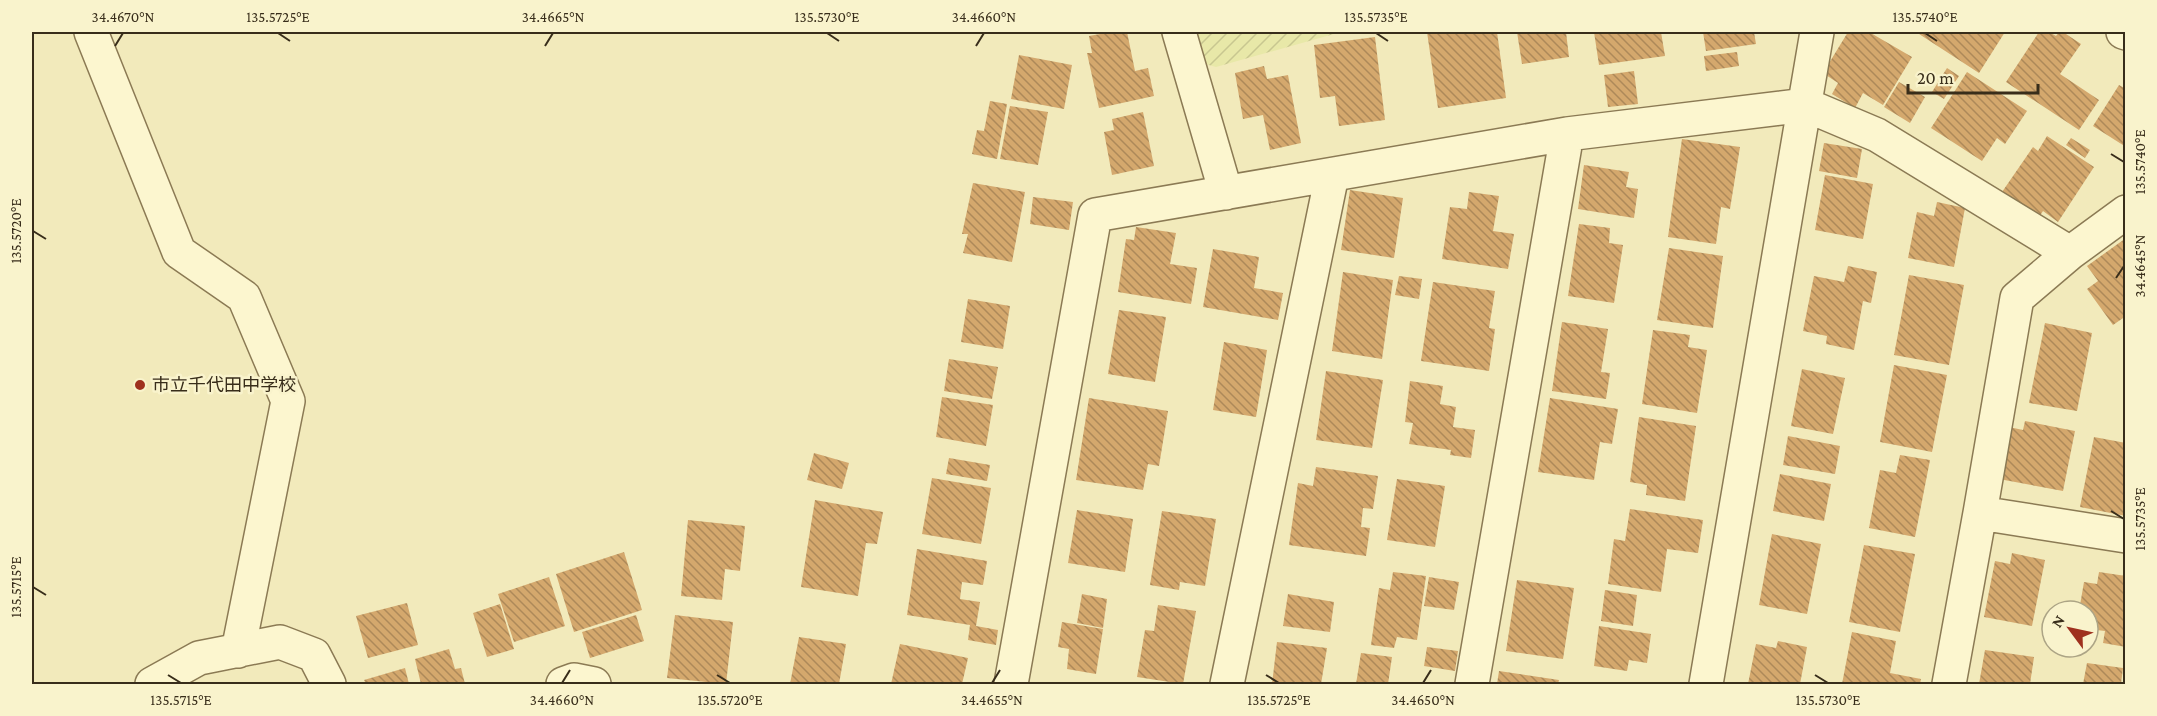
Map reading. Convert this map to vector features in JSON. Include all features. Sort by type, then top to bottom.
[{"type":"street","points":[[91,32],[178,252],[244,297],[288,401],[237,651]]},
{"type":"street","points":[[1179,32],[1226,193]]},
{"type":"street","points":[[1706,684],[1817,32]]},
{"type":"street","points":[[1011,684],[1095,215],[1567,134],[1806,105],[1877,135],[2070,253]]},
{"type":"street","points":[[1472,684],[1567,134]]},
{"type":"street","points":[[1227,684],[1332,175]]},
{"type":"street","points":[[1949,684],[2017,298],[2070,253],[2126,212]]},
{"type":"street","points":[[1980,513],[2126,536]]},
{"type":"street","points":[[152,684],[199,658],[280,642],[314,655],[329,684]]},
{"type":"street","points":[[563,684],[574,680],[594,684]]},
{"type":"green space","points":[[1187,32],[1341,32],[1216,67],[1198,62]]},
{"type":"building","points":[[1127,32],[1135,71],[1148,68],[1154,96],[1099,108],[1087,53],[1092,53],[1089,36]]},
{"type":"building","points":[[1427,32],[1497,32],[1506,98],[1438,108]]},
{"type":"building","points":[[1517,32],[1566,32],[1569,57],[1522,64]]},
{"type":"building","points":[[1594,32],[1661,32],[1665,56],[1599,65]]},
{"type":"building","points":[[1703,32],[1754,32],[1756,44],[1706,51]]},
{"type":"building","points":[[1848,32],[1869,32],[1912,57],[1883,105],[1863,93],[1855,108],[1832,94],[1838,83],[1823,73]]},
{"type":"building","points":[[1916,32],[2005,32],[1979,73]]},
{"type":"building","points":[[2039,32],[2049,32],[2056,36],[2059,32],[2063,32],[2081,44],[2060,74],[2099,100],[2079,130],[2006,82]]},
{"type":"building","points":[[1375,37],[1385,120],[1339,126],[1335,96],[1320,98],[1314,45]]},
{"type":"building","points":[[1737,52],[1739,66],[1706,71],[1704,56]]},
{"type":"building","points":[[1019,55],[1072,65],[1064,109],[1011,99]]},
{"type":"building","points":[[1264,66],[1267,79],[1288,75],[1301,143],[1270,150],[1263,115],[1243,119],[1235,73]]},
{"type":"building","points":[[1947,68],[1959,76],[1944,99],[1932,92]]},
{"type":"building","points":[[1634,71],[1638,104],[1608,107],[1604,75]]},
{"type":"building","points":[[1967,72],[2027,111],[2005,144],[1997,138],[1982,161],[1931,128]]},
{"type":"building","points":[[1899,82],[1925,97],[1910,123],[1884,107]]},
{"type":"building","points":[[2119,85],[2126,89],[2126,147],[2093,126]]},
{"type":"building","points":[[990,101],[1007,104],[997,159],[972,154],[977,130],[984,131]]},
{"type":"building","points":[[1010,106],[1048,112],[1038,165],[1000,159]]},
{"type":"building","points":[[1143,112],[1154,166],[1112,175],[1104,132],[1114,130],[1112,119]]},
{"type":"building","points":[[2047,136],[2094,167],[2058,222],[2043,211],[2039,217],[2002,192],[2033,147],[2038,151]]},
{"type":"building","points":[[2071,138],[2090,150],[2085,158],[2066,145]]},
{"type":"building","points":[[1682,139],[1740,147],[1730,209],[1721,207],[1716,244],[1668,237]]},
{"type":"building","points":[[1824,143],[1862,149],[1857,178],[1819,171]]},
{"type":"building","points":[[1584,165],[1629,172],[1626,187],[1638,189],[1634,218],[1578,209]]},
{"type":"building","points":[[1825,175],[1873,184],[1863,239],[1815,230]]},
{"type":"building","points":[[973,183],[1025,192],[1012,262],[963,253],[968,234],[962,234]]},
{"type":"building","points":[[1350,190],[1403,198],[1394,258],[1341,250]]},
{"type":"building","points":[[1469,192],[1499,196],[1493,231],[1514,234],[1508,269],[1442,259],[1450,207],[1467,209]]},
{"type":"building","points":[[1033,197],[1073,202],[1069,230],[1030,224]]},
{"type":"building","points":[[1937,202],[1965,208],[1954,267],[1908,258],[1917,212],[1934,216]]},
{"type":"building","points":[[1579,224],[1610,228],[1609,243],[1623,245],[1614,303],[1568,296]]},
{"type":"building","points":[[1136,227],[1176,233],[1170,264],[1197,268],[1191,304],[1118,292],[1126,239],[1134,240]]},
{"type":"building","points":[[2126,238],[2126,316],[2113,325],[2087,289],[2098,281],[2087,266]]},
{"type":"building","points":[[1669,248],[1723,256],[1713,328],[1657,320]]},
{"type":"building","points":[[1213,249],[1259,257],[1254,288],[1283,293],[1278,320],[1203,307]]},
{"type":"building","points":[[1848,266],[1877,272],[1871,303],[1863,301],[1854,350],[1826,344],[1827,336],[1803,331],[1814,276],[1844,282]]},
{"type":"building","points":[[1343,272],[1393,280],[1382,359],[1332,351]]},
{"type":"building","points":[[1909,275],[1964,285],[1949,365],[1894,355]]},
{"type":"building","points":[[1399,276],[1422,279],[1419,299],[1395,295]]},
{"type":"building","points":[[1433,282],[1495,291],[1489,328],[1495,329],[1489,371],[1421,361]]},
{"type":"building","points":[[968,299],[1010,306],[1003,349],[961,342]]},
{"type":"building","points":[[1119,310],[1166,317],[1155,382],[1108,374]]},
{"type":"building","points":[[1562,322],[1608,329],[1601,372],[1610,373],[1606,399],[1552,391]]},
{"type":"building","points":[[2045,323],[2092,333],[2077,411],[2029,403]]},
{"type":"building","points":[[1653,330],[1690,335],[1688,347],[1707,350],[1697,413],[1642,404]]},
{"type":"building","points":[[1224,342],[1267,350],[1256,417],[1213,410]]},
{"type":"building","points":[[949,359],[998,367],[992,399],[944,391]]},
{"type":"building","points":[[1894,365],[1947,375],[1932,452],[1880,442]]},
{"type":"building","points":[[1802,369],[1845,378],[1833,434],[1791,426]]},
{"type":"building","points":[[1326,371],[1383,380],[1372,448],[1316,440]]},
{"type":"building","points":[[1410,381],[1443,386],[1440,404],[1456,407],[1453,427],[1475,430],[1471,458],[1450,455],[1451,450],[1409,444],[1413,423],[1405,422]]},
{"type":"building","points":[[942,397],[993,405],[986,446],[936,437]]},
{"type":"building","points":[[1089,398],[1168,411],[1159,466],[1148,464],[1143,490],[1076,480]]},
{"type":"building","points":[[1550,398],[1618,409],[1612,444],[1600,442],[1594,480],[1538,472]]},
{"type":"building","points":[[1639,417],[1696,426],[1685,501],[1646,495],[1647,485],[1630,482]]},
{"type":"building","points":[[2025,421],[2075,431],[2063,491],[1999,479],[2009,427],[2023,430]]},
{"type":"building","points":[[1788,436],[1840,446],[1835,474],[1783,465]]},
{"type":"building","points":[[2094,437],[2126,443],[2126,516],[2080,507]]},
{"type":"building","points":[[814,453],[849,463],[842,489],[807,480]]},
{"type":"building","points":[[1900,455],[1930,460],[1915,537],[1869,528],[1880,470],[1896,473]]},
{"type":"building","points":[[949,458],[990,465],[987,481],[946,474]]},
{"type":"building","points":[[1316,467],[1378,476],[1373,509],[1363,508],[1361,527],[1370,528],[1366,556],[1289,545],[1298,483],[1313,486]]},
{"type":"building","points":[[1780,474],[1831,484],[1824,521],[1773,511]]},
{"type":"building","points":[[932,478],[991,488],[981,544],[922,534]]},
{"type":"building","points":[[1397,479],[1445,486],[1435,547],[1387,540]]},
{"type":"building","points":[[815,500],[883,512],[877,544],[866,543],[858,596],[801,587]]},
{"type":"building","points":[[1630,509],[1703,520],[1698,553],[1667,549],[1661,592],[1608,584],[1614,539],[1625,541]]},
{"type":"building","points":[[1077,510],[1133,519],[1125,572],[1068,563]]},
{"type":"building","points":[[1162,511],[1216,519],[1205,586],[1180,582],[1179,590],[1150,585]]},
{"type":"building","points":[[688,520],[745,526],[740,571],[725,569],[722,600],[681,596]]},
{"type":"building","points":[[1772,534],[1821,544],[1807,614],[1759,605]]},
{"type":"building","points":[[1864,545],[1915,554],[1900,632],[1849,622]]},
{"type":"building","points":[[917,549],[987,561],[983,585],[962,582],[960,599],[980,602],[976,626],[998,630],[996,645],[968,640],[970,625],[907,615]]},
{"type":"building","points":[[624,552],[642,610],[574,632],[556,574]]},
{"type":"building","points":[[2012,553],[2045,560],[2032,626],[1984,617],[1995,561],[2010,564]]},
{"type":"building","points":[[1393,572],[1426,576],[1417,640],[1397,637],[1394,648],[1371,645],[1379,588],[1390,590]]},
{"type":"building","points":[[2099,572],[2126,576],[2126,647],[2103,643],[2105,631],[2100,630],[2100,599],[2081,599],[2084,582],[2097,584]]},
{"type":"building","points":[[549,577],[565,626],[514,642],[498,594]]},
{"type":"building","points":[[1429,577],[1459,582],[1454,610],[1424,606]]},
{"type":"building","points":[[1517,580],[1574,588],[1563,659],[1506,651]]},
{"type":"building","points":[[1605,590],[1637,595],[1633,626],[1601,621]]},
{"type":"building","points":[[1082,594],[1107,599],[1103,628],[1077,623]]},
{"type":"building","points":[[1288,594],[1334,602],[1330,632],[1283,626]]},
{"type":"building","points":[[407,603],[418,645],[368,658],[356,616]]},
{"type":"building","points":[[500,604],[514,649],[487,657],[473,613]]},
{"type":"building","points":[[1158,605],[1196,611],[1183,684],[1137,677],[1145,630],[1154,631]]},
{"type":"building","points":[[636,615],[644,641],[590,658],[582,632]]},
{"type":"building","points":[[675,615],[733,622],[726,684],[667,678]]},
{"type":"building","points":[[1062,622],[1103,629],[1096,674],[1067,669],[1069,649],[1058,647]]},
{"type":"building","points":[[1599,626],[1651,634],[1647,663],[1629,660],[1627,671],[1594,666]]},
{"type":"building","points":[[1852,632],[1896,641],[1890,673],[1921,679],[1920,684],[1842,684]]},
{"type":"building","points":[[799,637],[846,644],[839,684],[790,684]]},
{"type":"building","points":[[1778,641],[1807,647],[1800,684],[1748,684],[1756,644],[1776,648]]},
{"type":"building","points":[[1277,642],[1327,648],[1321,684],[1272,684]]},
{"type":"building","points":[[900,644],[968,658],[962,684],[891,684]]},
{"type":"building","points":[[1427,647],[1458,651],[1455,671],[1424,666]]},
{"type":"building","points":[[449,649],[455,669],[461,668],[465,684],[421,684],[415,659]]},
{"type":"building","points":[[1985,650],[2034,657],[2030,684],[1979,684]]},
{"type":"building","points":[[1361,653],[1392,657],[1388,684],[1356,684]]},
{"type":"building","points":[[2087,663],[2123,668],[2121,684],[2083,684]]},
{"type":"building","points":[[405,668],[409,684],[366,684],[364,680]]},
{"type":"building","points":[[1499,671],[1559,680],[1558,684],[1497,684]]},
{"type":"place","name":"市立千代田中学校","points":[[140,385]]}]
